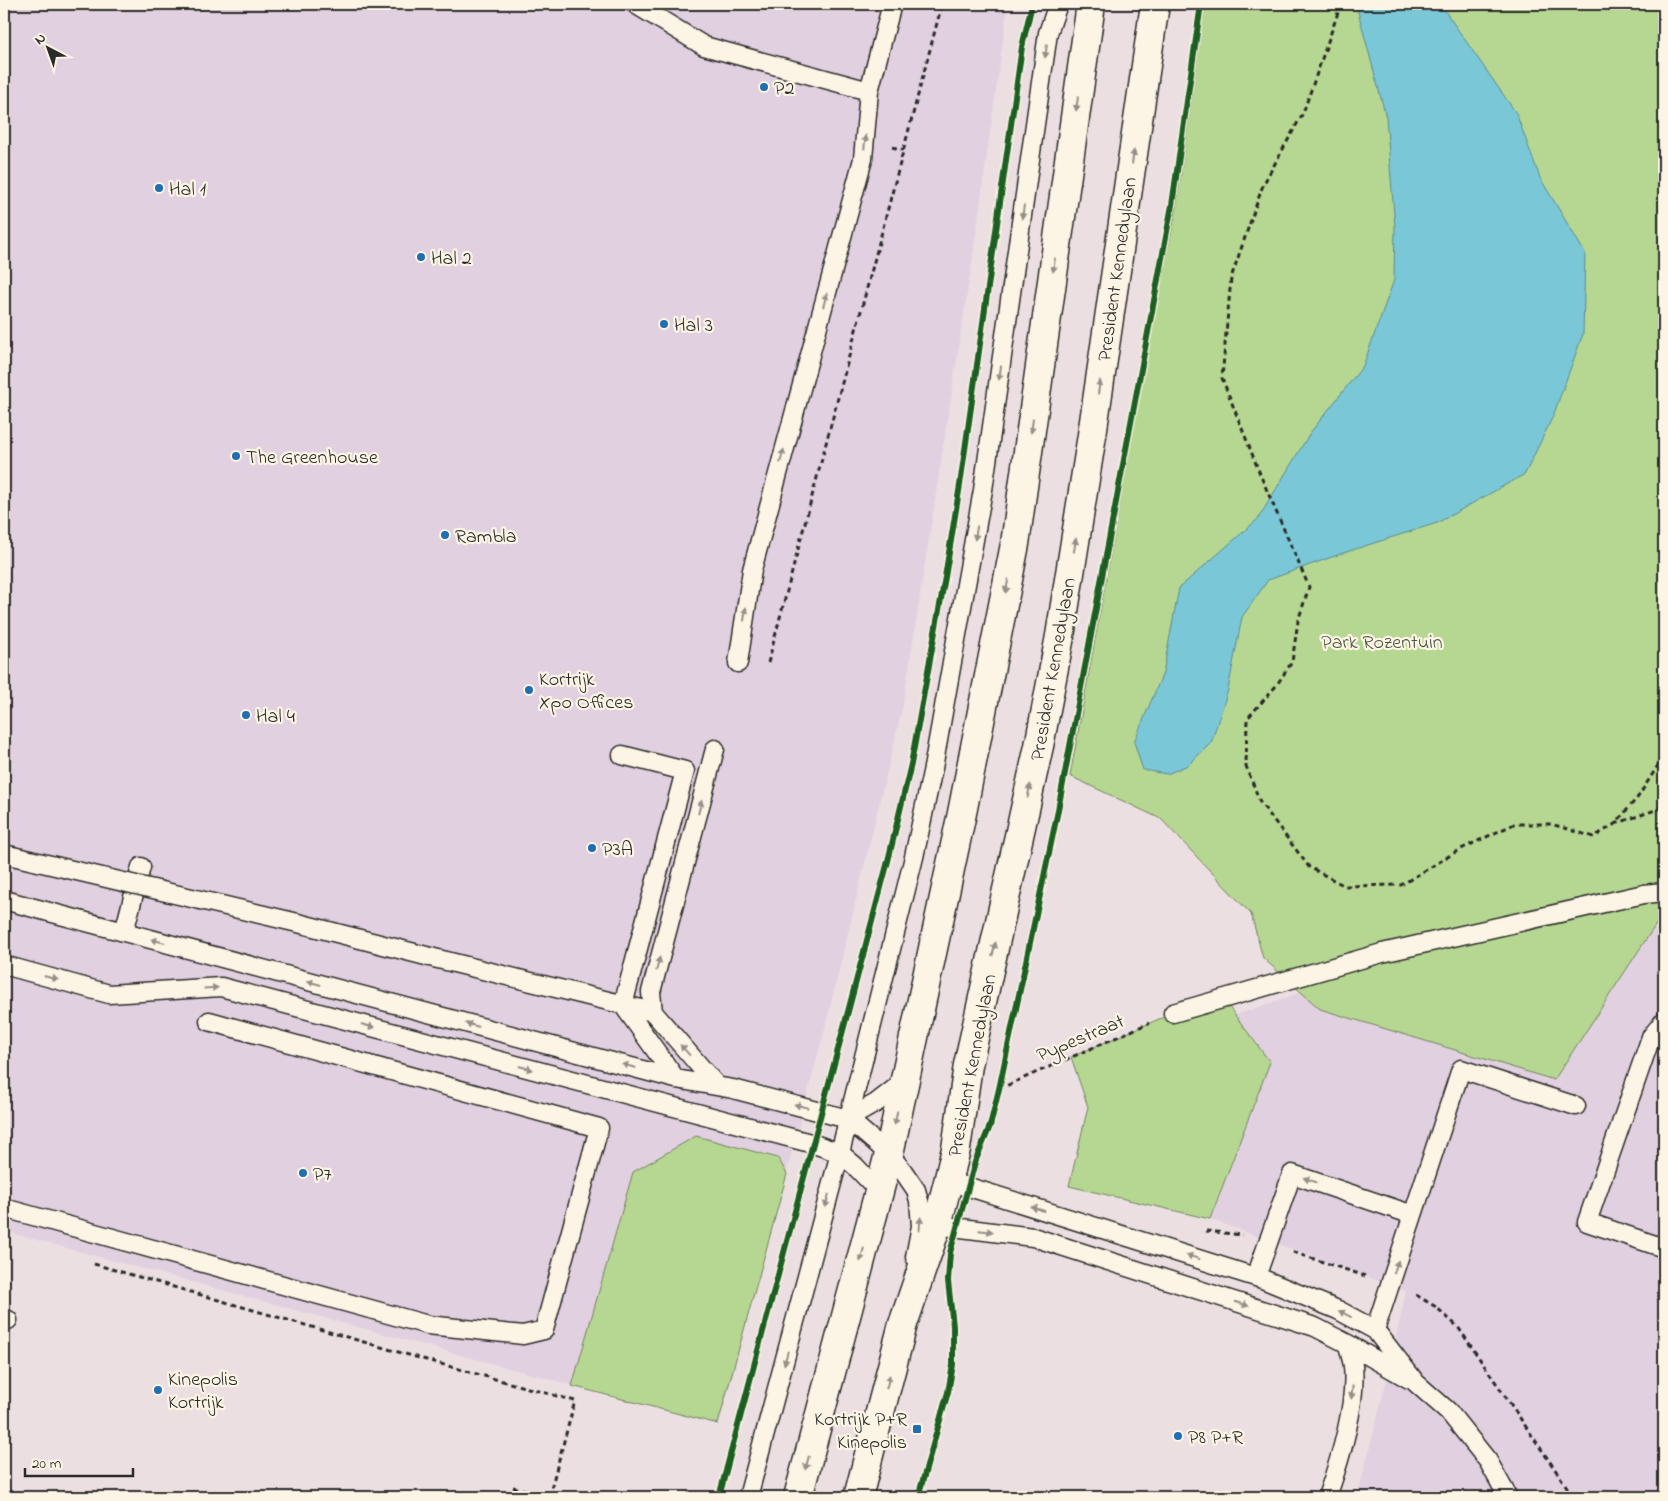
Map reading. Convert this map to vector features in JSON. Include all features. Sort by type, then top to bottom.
[{"type":"main road","points":[[798,1497],[889,1154],[962,813],[1016,544],[1091,4]]},
{"type":"main road","name":"President Kennedylaan","points":[[858,1497],[903,1324],[937,1225],[956,1149],[968,1065],[1039,746],[1060,636],[1094,426],[1155,4]]},
{"type":"lane","points":[[635,4],[704,46],[870,91]]},
{"type":"lane","points":[[738,663],[752,570],[863,159],[870,91],[892,4]]},
{"type":"lane","points":[[748,1497],[840,1154],[914,857],[950,679],[983,490],[1048,33],[1058,4]]},
{"type":"lane","points":[[715,750],[651,992],[653,1012],[717,1086]]},
{"type":"lane","points":[[622,755],[685,771],[622,1005]]},
{"type":"lane","points":[[4,854],[298,923],[653,1012]]},
{"type":"lane","points":[[124,932],[141,867]]},
{"type":"lane","points":[[1173,1013],[1382,953],[1644,894],[1664,892]]},
{"type":"lane","points":[[4,900],[676,1079],[717,1086],[848,1119],[876,1103],[904,1082]]},
{"type":"lane","points":[[4,965],[108,994],[221,987],[797,1139],[840,1154],[855,1166],[879,1191]]},
{"type":"lane","points":[[622,1005],[676,1079]]},
{"type":"lane","points":[[4,1208],[428,1325],[523,1334],[544,1330],[599,1128],[209,1021]]},
{"type":"lane","points":[[1664,1021],[1651,1036],[1587,1222],[1664,1248]]},
{"type":"lane","points":[[1375,1330],[1461,1069],[1576,1106]]},
{"type":"lane","name":"President Kennedylaan","points":[[848,1119],[889,1154],[916,1190],[920,1200],[921,1226],[903,1324]]},
{"type":"lane","points":[[1256,1277],[1292,1174],[1413,1215]]},
{"type":"lane","points":[[948,1182],[1256,1277],[1338,1310],[1375,1330],[1416,1383],[1454,1418],[1488,1461],[1508,1497]]},
{"type":"lane","points":[[937,1225],[1034,1237],[1315,1327],[1416,1383]]},
{"type":"lane","points":[[1327,1497],[1346,1436],[1354,1389],[1353,1365],[1348,1344]]},
{"type":"path","points":[[767,669],[942,4]]},
{"type":"path","points":[[1341,4],[1303,113],[1263,185],[1231,278],[1222,378],[1262,479],[1309,587],[1298,621],[1292,662],[1276,686],[1247,719],[1246,766],[1260,802],[1309,867],[1345,886],[1401,886],[1459,850],[1514,824],[1551,824],[1594,837],[1615,824],[1664,807]]},
{"type":"path","points":[[1615,824],[1638,797],[1664,756]]},
{"type":"path","points":[[996,1098],[1001,1079]]},
{"type":"path","points":[[89,1263],[419,1358],[575,1400],[550,1497],[513,1487]]},
{"type":"shaded area","points":[[4,4],[1008,4],[972,262],[903,705],[825,1028],[719,1425],[4,1231]]},
{"type":"shaded area","points":[[1664,912],[1664,1497],[1357,1497],[1388,1375],[1406,1291],[1210,1219],[1270,1062],[1236,1015],[1302,992],[1320,1009],[1554,1080]]},
{"type":"green space","name":"Park Rozentuin","points":[[1205,4],[1664,4],[1664,912],[1554,1080],[1320,1009],[1263,958],[1251,914],[1161,819],[1070,776],[1158,296],[1175,216]]},
{"type":"green space","points":[[1223,999],[1270,1062],[1210,1219],[1069,1186],[1088,1107],[1071,1057],[1173,1013]]},
{"type":"green space","points":[[696,1136],[778,1158],[787,1174],[718,1424],[572,1386],[633,1172]]},
{"type":"water","points":[[1359,4],[1440,4],[1516,113],[1540,178],[1585,253],[1583,334],[1553,416],[1525,474],[1437,523],[1346,552],[1268,580],[1242,617],[1228,690],[1211,743],[1188,765],[1167,774],[1143,770],[1134,742],[1163,673],[1179,588],[1258,519],[1310,433],[1363,366],[1394,280],[1395,227],[1386,117],[1357,8]]},
{"type":"cycle path","points":[[719,1497],[888,861],[911,764],[960,485],[1022,47],[1032,4]]},
{"type":"cycle path","points":[[918,1497],[948,1392],[953,1365],[953,1326],[948,1281],[950,1253],[975,1162],[990,1126],[1057,815],[1172,205],[1201,4]]},
{"type":"place","name":"P2","points":[[764,87]]},
{"type":"place","name":"Hal 1","points":[[159,188]]},
{"type":"place","name":"Hal 2","points":[[421,257]]},
{"type":"place","name":"Hal 3","points":[[664,324]]},
{"type":"place","name":"The Greenhouse","points":[[236,456]]},
{"type":"place","name":"Rambla","points":[[445,535]]},
{"type":"place","name":"Kortrijk Xpo Offices","points":[[529,690]]},
{"type":"place","name":"Hal 4","points":[[246,715]]},
{"type":"place","name":"P3A","points":[[592,848]]},
{"type":"place","name":"P7","points":[[303,1173]]},
{"type":"place","name":"Kinepolis Kortrijk","points":[[158,1390]]},
{"type":"place","name":"Kortrijk P+R Kinepolis","points":[[917,1429]]},
{"type":"place","name":"P8 P+R","points":[[1178,1436]]}]
